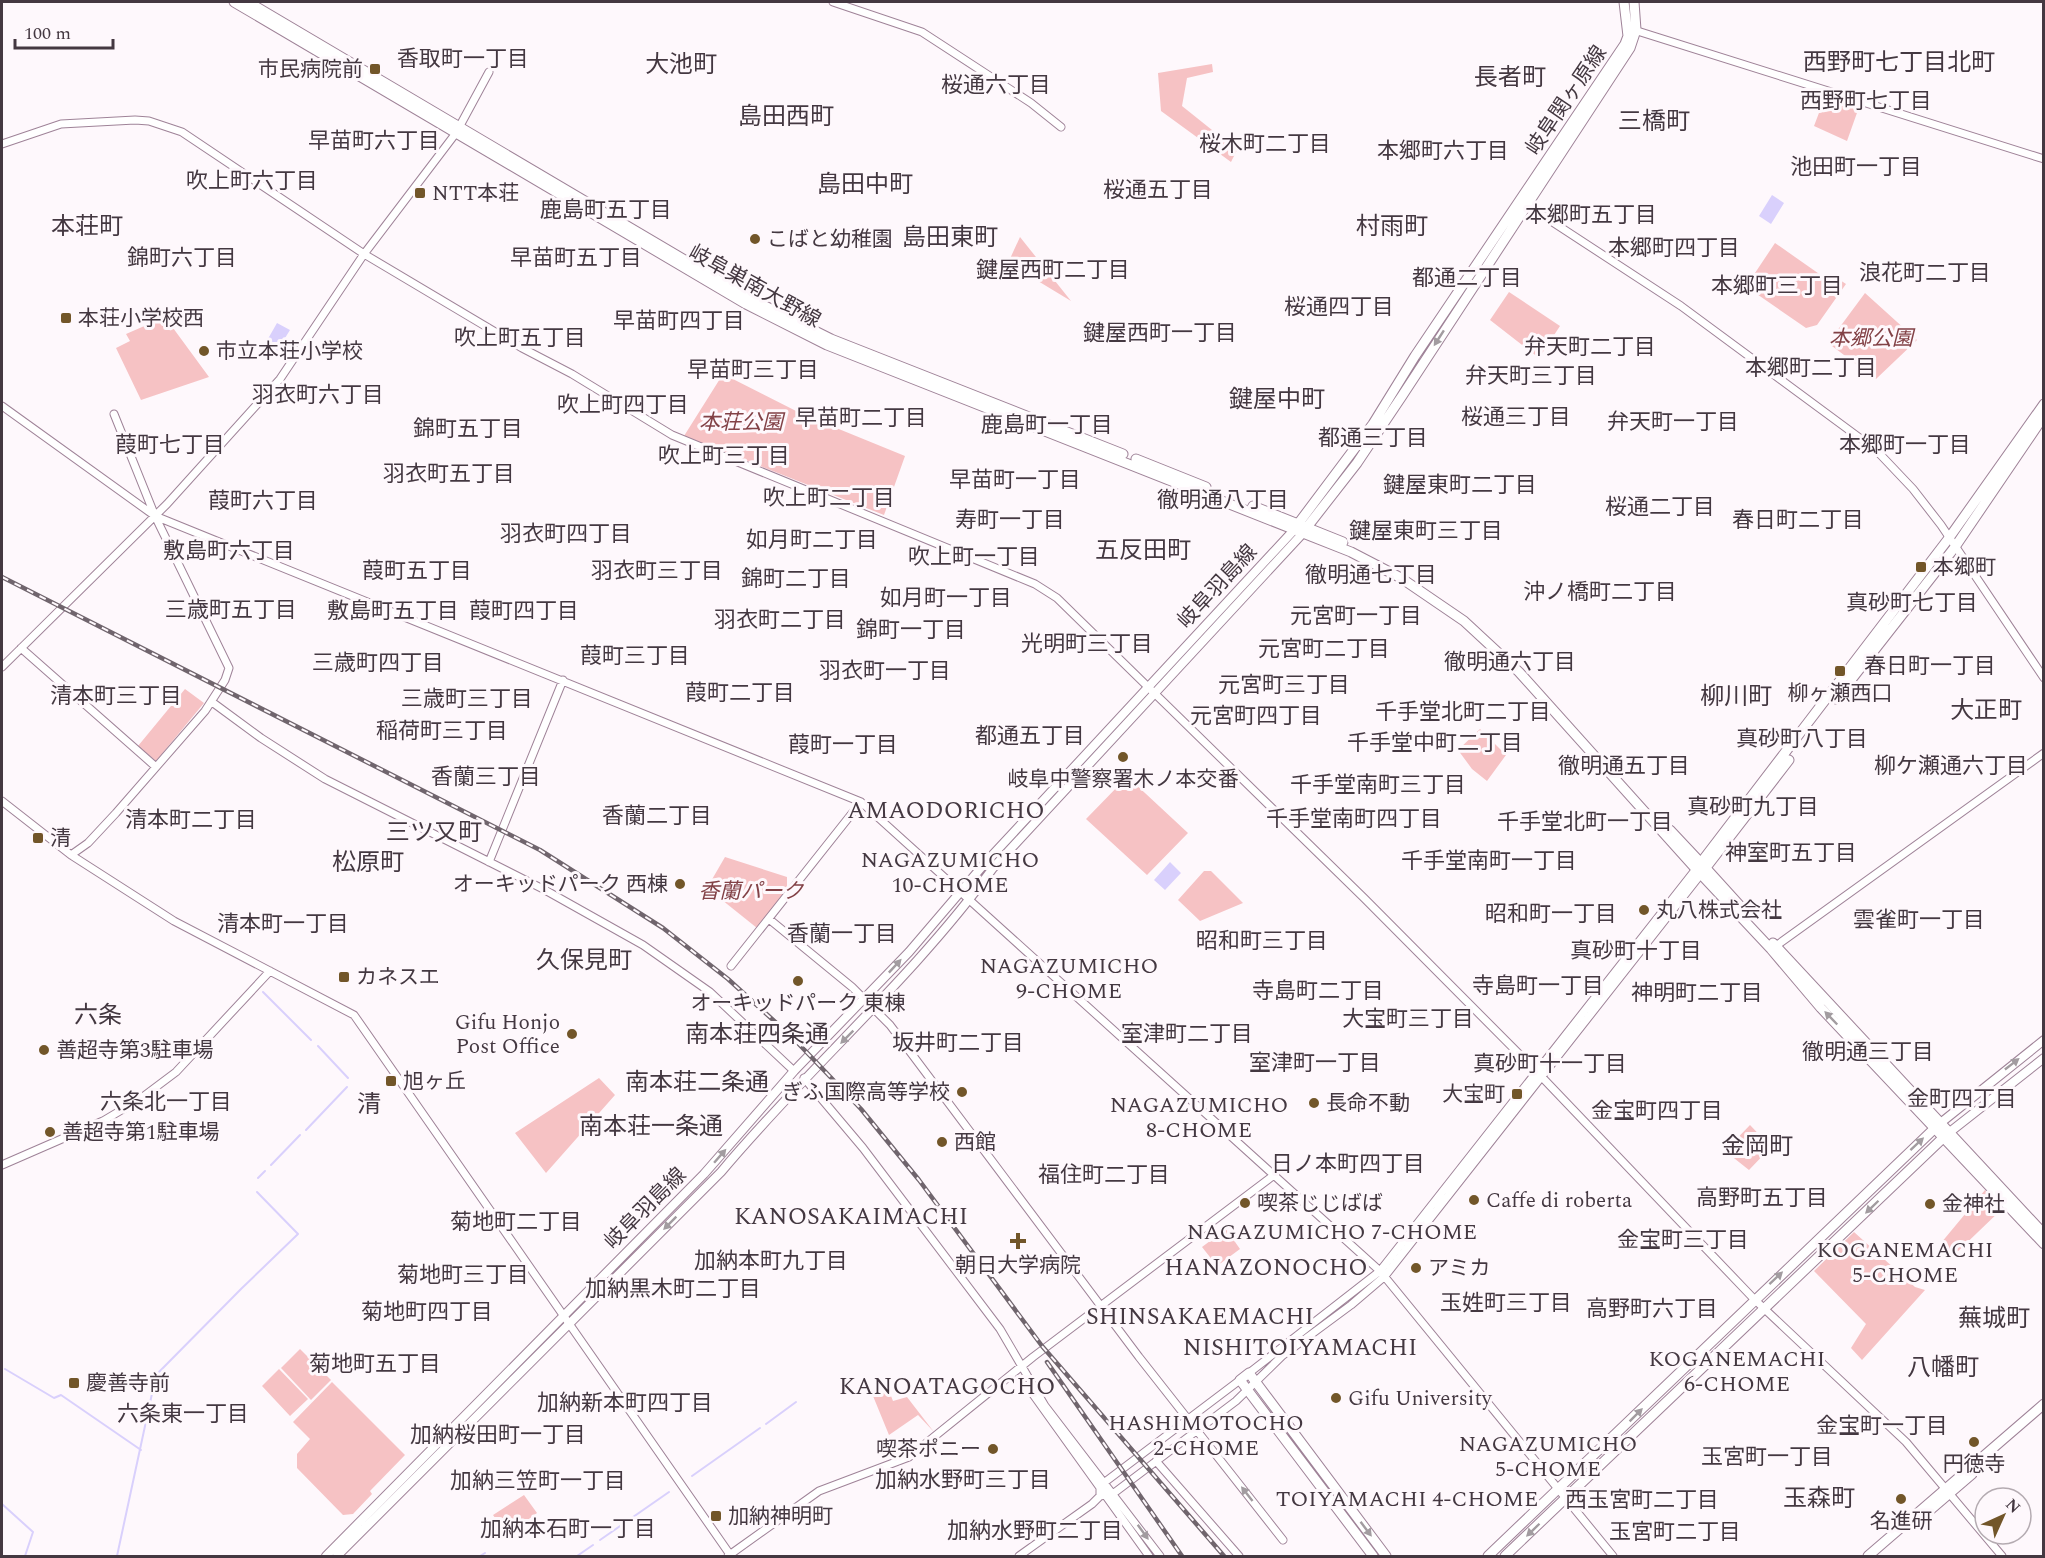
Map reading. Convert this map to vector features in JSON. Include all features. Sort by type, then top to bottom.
[{"type":"main road","name":"岐阜巣南大野線","points":[[234,2],[458,129]]},
{"type":"main road","name":"岐阜巣南大野線","points":[[248,2],[746,304],[827,345],[1300,528]]},
{"type":"main road","points":[[1624,2],[1632,29]]},
{"type":"main road","name":"岐阜関ヶ原線","points":[[1300,528],[1373,424],[1415,356],[1523,203],[1624,44],[1632,29],[1634,2]]},
{"type":"main road","points":[[1701,868],[1949,538],[2043,404]]},
{"type":"main road","points":[[1701,868],[1726,843],[1955,547],[2043,416]]},
{"type":"main road","points":[[1300,528],[1373,563],[1464,621],[1519,672],[1774,947]]},
{"type":"main road","name":"岐阜羽島線","points":[[326,1557],[566,1320],[721,1172],[804,1078],[876,1008],[970,899],[993,868],[1300,528]]},
{"type":"main road","name":"岐阜羽島線","points":[[337,1557],[704,1174],[794,1071],[865,999],[961,891],[1151,691]]},
{"type":"main road","points":[[1721,885],[1714,866],[1726,843]]},
{"type":"main road","points":[[1701,868],[1721,885],[1774,947],[1821,1008],[1938,1125],[2043,1244]]},
{"type":"main road","points":[[1488,1557],[1754,1299],[1938,1125],[2043,1040]]},
{"type":"main road","points":[[1505,1557],[1947,1135],[2043,1058]]},
{"type":"main road","points":[[1947,1135],[2043,1233]]},
{"type":"main road","points":[[1373,1557],[1240,1380],[1249,1373],[1386,1557]]},
{"type":"main road","points":[[1876,1557],[2043,1404]]},
{"type":"main road","points":[[1868,1557],[2043,1411]]},
{"type":"street","points":[[833,2],[922,32],[1031,103],[1061,127]]},
{"type":"street","points":[[1632,29],[2043,159]]},
{"type":"street","points":[[2,667],[155,516],[239,428],[280,379],[364,254],[458,129],[489,72]]},
{"type":"street","points":[[2,144],[61,124],[135,120],[183,132],[364,254],[522,348],[572,374],[672,435],[1043,588],[1264,798],[1540,1076],[1754,1299],[1906,1443],[2002,1557]]},
{"type":"street","points":[[1523,203],[1681,306],[1859,436],[1913,489],[1949,538],[2043,678]]},
{"type":"street","points":[[2,406],[155,516],[861,802],[1382,1274],[1612,1557]]},
{"type":"street","points":[[71,855],[88,843],[212,702],[228,672],[227,661],[155,516],[114,414]]},
{"type":"street","points":[[220,647],[231,647]]},
{"type":"street","points":[[21,648],[156,767]]},
{"type":"street","points":[[489,862],[563,680]]},
{"type":"street","points":[[212,702],[325,779],[489,862],[643,945],[724,1004],[794,1071]]},
{"type":"street","points":[[1774,947],[2043,753]]},
{"type":"street","points":[[2,801],[71,855],[174,921],[354,1015],[730,1556],[819,1491],[909,1457],[1020,1367],[1274,1175]]},
{"type":"street","points":[[731,966],[861,802]]},
{"type":"street","points":[[1114,1493],[1247,1390],[1282,1356],[1351,1305],[1382,1274],[1540,1076],[1701,868]]},
{"type":"street","points":[[769,919],[876,1008],[1101,1307],[1283,1540]]},
{"type":"street","points":[[2,1165],[103,1121],[150,1092],[176,1072],[270,971]]},
{"type":"street","points":[[804,1078],[863,1148],[1000,1329],[1041,1408],[1103,1490],[1149,1557]]},
{"type":"street","points":[[1249,1373],[1382,1274]]},
{"type":"street","points":[[1019,1557],[1240,1380]]},
{"type":"street","points":[[1156,1461],[1239,1557]]},
{"type":"street","points":[[1103,1490],[1114,1493],[1160,1557]]},
{"type":"street","points":[[1103,1490],[1114,1493]]},
{"type":"green space","points":[[1212,64],[1213,72],[1187,78],[1182,106],[1237,150],[1231,162],[1161,111],[1158,73]]},
{"type":"green space","points":[[1825,97],[1858,110],[1847,141],[1814,126]]},
{"type":"green space","points":[[1020,237],[1071,301],[1008,263]]},
{"type":"green space","points":[[1775,243],[1825,278],[1831,274],[1846,284],[1817,325],[1806,328],[1751,290],[1750,286],[1758,276],[1755,273]]},
{"type":"green space","points":[[1509,292],[1560,326],[1539,358],[1490,320]]},
{"type":"green space","name":"本郷公園","points":[[1865,293],[1917,340],[1876,379],[1828,343]]},
{"type":"green space","points":[[165,317],[209,377],[141,400],[116,348],[130,341],[126,334]]},
{"type":"green space","name":"本荘公園","points":[[723,374],[802,414],[905,456],[884,515],[684,436]]},
{"type":"green space","points":[[185,689],[204,703],[156,761],[138,746]]},
{"type":"green space","points":[[1480,729],[1506,755],[1487,781],[1472,769],[1458,750]]},
{"type":"green space","points":[[1131,780],[1188,833],[1147,875],[1086,819],[1123,781]]},
{"type":"green space","name":"香蘭パーク","points":[[725,857],[787,877],[787,890],[757,928],[707,888]]},
{"type":"green space","points":[[1204,871],[1211,871],[1243,903],[1200,921],[1178,900]]},
{"type":"green space","points":[[599,1078],[615,1095],[546,1173],[515,1133]]},
{"type":"green space","points":[[1750,1125],[1771,1147],[1749,1170],[1725,1151]]},
{"type":"green space","points":[[1985,1190],[2003,1208],[1952,1257],[1941,1243]]},
{"type":"green space","points":[[1226,1229],[1240,1249],[1217,1266],[1202,1247]]},
{"type":"green space","points":[[1854,1232],[1915,1287],[1925,1290],[1862,1360],[1851,1348],[1866,1324],[1814,1271]]},
{"type":"green space","points":[[300,1349],[331,1380],[311,1400],[281,1368]]},
{"type":"green space","points":[[279,1369],[308,1399],[290,1416],[262,1386]]},
{"type":"green space","points":[[332,1382],[405,1455],[370,1491],[372,1494],[353,1514],[343,1515],[297,1468],[297,1454],[310,1439],[293,1422]]},
{"type":"green space","points":[[889,1391],[893,1401],[907,1397],[934,1432],[918,1415],[889,1435],[873,1396]]},
{"type":"green space","points":[[524,1495],[537,1513],[507,1535],[493,1515]]},
{"type":"shaded area","points":[[1772,195],[1784,203],[1771,224],[1759,216]]},
{"type":"shaded area","points":[[277,323],[290,330],[277,351],[265,344]]},
{"type":"shaded area","points":[[1170,862],[1181,873],[1165,890],[1154,880]]},
{"type":"waterway","points":[[263,992],[311,1040]]},
{"type":"waterway","points":[[318,1046],[348,1078]]},
{"type":"waterway","points":[[306,1130],[347,1087]]},
{"type":"waterway","points":[[271,1165],[300,1135]]},
{"type":"waterway","points":[[258,1178],[265,1171]]},
{"type":"waterway","points":[[241,1289],[298,1234],[257,1192]]},
{"type":"waterway","points":[[117,1556],[156,1375],[242,1288]]},
{"type":"waterway","points":[[5,1369],[54,1398],[61,1395],[141,1450]]},
{"type":"waterway","points":[[766,1424],[796,1402]]},
{"type":"waterway","points":[[692,1476],[760,1428]]},
{"type":"waterway","points":[[600,1540],[669,1492]]},
{"type":"waterway","points":[[2,1504],[33,1532],[25,1556]]},
{"type":"waterway","points":[[577,1556],[593,1545]]},
{"type":"waterway","points":[[480,1556],[485,1553]]},
{"type":"railway","points":[[2,577],[540,850],[663,928],[728,979],[794,1039],[861,1109],[919,1180],[1042,1346],[1224,1556]]},
{"type":"railway","points":[[1047,1362],[1182,1556]]},
{"type":"place","name":"市民病院前","points":[[375,69]]},
{"type":"place","name":"NTT本荘","points":[[420,193]]},
{"type":"place","name":"こばと幼稚園","points":[[755,239]]},
{"type":"place","name":"本荘小学校西","points":[[66,318]]},
{"type":"place","name":"市立本荘小学校","points":[[204,351]]},
{"type":"place","name":"本郷町","points":[[1921,567]]},
{"type":"place","name":"柳ヶ瀬西口","points":[[1840,671]]},
{"type":"place","name":"岐阜中警察署木ノ本交番","points":[[1123,757]]},
{"type":"place","name":"清","points":[[38,838]]},
{"type":"place","name":"オーキッドパーク 西棟","points":[[680,884]]},
{"type":"place","name":"丸八株式会社","points":[[1644,910]]},
{"type":"place","name":"カネスエ","points":[[344,977]]},
{"type":"place","name":"オーキッドパーク 東棟","points":[[798,981]]},
{"type":"place","name":"Gifu Honjo Post Office","points":[[572,1034]]},
{"type":"place","name":"善超寺第3駐車場","points":[[44,1050]]},
{"type":"place","name":"旭ヶ丘","points":[[391,1081]]},
{"type":"place","name":"ぎふ国際高等学校","points":[[962,1092]]},
{"type":"place","name":"大宝町","points":[[1517,1094]]},
{"type":"place","name":"長命不動","points":[[1314,1103]]},
{"type":"place","name":"善超寺第1駐車場","points":[[50,1132]]},
{"type":"place","name":"西館","points":[[942,1142]]},
{"type":"place","name":"Caffe di roberta","points":[[1474,1200]]},
{"type":"place","name":"喫茶じじばば","points":[[1245,1203]]},
{"type":"place","name":"金神社","points":[[1930,1204]]},
{"type":"place","name":"朝日大学病院","points":[[1018,1241]]},
{"type":"place","name":"アミカ","points":[[1416,1268]]},
{"type":"place","name":"慶善寺前","points":[[74,1383]]},
{"type":"place","name":"Gifu University","points":[[1336,1398]]},
{"type":"place","name":"円徳寺","points":[[1974,1442]]},
{"type":"place","name":"喫茶ポニー","points":[[993,1449]]},
{"type":"place","name":"名進研","points":[[1901,1499]]},
{"type":"place","name":"加納神明町","points":[[716,1516]]},
{"type":"district","name":"香取町一丁目","points":[[463,58]]},
{"type":"district","name":"西野町七丁目北町","points":[[1899,62]]},
{"type":"district","name":"大池町","points":[[681,64]]},
{"type":"district","name":"長者町","points":[[1510,77]]},
{"type":"district","name":"桜通六丁目","points":[[996,84]]},
{"type":"district","name":"西野町七丁目","points":[[1866,100]]},
{"type":"district","name":"島田西町","points":[[786,116]]},
{"type":"district","name":"三橋町","points":[[1654,121]]},
{"type":"district","name":"早苗町六丁目","points":[[374,140]]},
{"type":"district","name":"桜木町二丁目","points":[[1265,143]]},
{"type":"district","name":"本郷町六丁目","points":[[1443,150]]},
{"type":"district","name":"池田町一丁目","points":[[1856,166]]},
{"type":"district","name":"吹上町六丁目","points":[[252,180]]},
{"type":"district","name":"島田中町","points":[[865,184]]},
{"type":"district","name":"桜通五丁目","points":[[1158,189]]},
{"type":"district","name":"鹿島町五丁目","points":[[606,209]]},
{"type":"district","name":"本郷町五丁目","points":[[1591,214]]},
{"type":"district","name":"本荘町","points":[[87,226]]},
{"type":"district","name":"村雨町","points":[[1392,226]]},
{"type":"district","name":"島田東町","points":[[950,237]]},
{"type":"district","name":"本郷町四丁目","points":[[1674,247]]},
{"type":"district","name":"錦町六丁目","points":[[182,257]]},
{"type":"district","name":"早苗町五丁目","points":[[576,257]]},
{"type":"district","name":"鍵屋西町二丁目","points":[[1053,269]]},
{"type":"district","name":"浪花町二丁目","points":[[1925,272]]},
{"type":"district","name":"都通二丁目","points":[[1467,277]]},
{"type":"district","name":"本郷町三丁目","points":[[1777,285]]},
{"type":"district","name":"桜通四丁目","points":[[1339,306]]},
{"type":"district","name":"早苗町四丁目","points":[[679,320]]},
{"type":"district","name":"鍵屋西町一丁目","points":[[1160,332]]},
{"type":"district","name":"吹上町五丁目","points":[[520,337]]},
{"type":"district","name":"弁天町二丁目","points":[[1590,346]]},
{"type":"district","name":"本郷町二丁目","points":[[1811,367]]},
{"type":"district","name":"早苗町三丁目","points":[[753,369]]},
{"type":"district","name":"弁天町三丁目","points":[[1531,375]]},
{"type":"district","name":"羽衣町六丁目","points":[[318,394]]},
{"type":"district","name":"鍵屋中町","points":[[1277,399]]},
{"type":"district","name":"吹上町四丁目","points":[[623,404]]},
{"type":"district","name":"桜通三丁目","points":[[1516,416]]},
{"type":"district","name":"早苗町二丁目","points":[[861,417]]},
{"type":"district","name":"弁天町一丁目","points":[[1673,421]]},
{"type":"district","name":"鹿島町一丁目","points":[[1047,424]]},
{"type":"district","name":"錦町五丁目","points":[[468,428]]},
{"type":"district","name":"都通三丁目","points":[[1373,437]]},
{"type":"district","name":"葭町七丁目","points":[[170,444]]},
{"type":"district","name":"本郷町一丁目","points":[[1905,444]]},
{"type":"district","name":"吹上町三丁目","points":[[724,455]]},
{"type":"district","name":"羽衣町五丁目","points":[[449,473]]},
{"type":"district","name":"早苗町一丁目","points":[[1015,479]]},
{"type":"district","name":"鍵屋東町二丁目","points":[[1460,484]]},
{"type":"district","name":"吹上町二丁目","points":[[829,497]]},
{"type":"district","name":"徹明通八丁目","points":[[1223,499]]},
{"type":"district","name":"葭町六丁目","points":[[263,500]]},
{"type":"district","name":"桜通二丁目","points":[[1660,506]]},
{"type":"district","name":"寿町一丁目","points":[[1010,519]]},
{"type":"district","name":"春日町二丁目","points":[[1798,519]]},
{"type":"district","name":"鍵屋東町三丁目","points":[[1426,530]]},
{"type":"district","name":"羽衣町四丁目","points":[[566,533]]},
{"type":"district","name":"如月町二丁目","points":[[812,539]]},
{"type":"district","name":"敷島町六丁目","points":[[229,550]]},
{"type":"district","name":"五反田町","points":[[1143,550]]},
{"type":"district","name":"吹上町一丁目","points":[[974,556]]},
{"type":"district","name":"葭町五丁目","points":[[417,570]]},
{"type":"district","name":"羽衣町三丁目","points":[[657,570]]},
{"type":"district","name":"徹明通七丁目","points":[[1371,574]]},
{"type":"district","name":"錦町二丁目","points":[[796,578]]},
{"type":"district","name":"沖ノ橋町二丁目","points":[[1600,591]]},
{"type":"district","name":"如月町一丁目","points":[[946,597]]},
{"type":"district","name":"真砂町七丁目","points":[[1912,602]]},
{"type":"district","name":"三歳町五丁目","points":[[231,609]]},
{"type":"district","name":"敷島町五丁目","points":[[393,610]]},
{"type":"district","name":"葭町四丁目","points":[[524,610]]},
{"type":"district","name":"元宮町一丁目","points":[[1356,615]]},
{"type":"district","name":"羽衣町二丁目","points":[[780,619]]},
{"type":"district","name":"錦町一丁目","points":[[911,629]]},
{"type":"district","name":"光明町三丁目","points":[[1087,643]]},
{"type":"district","name":"元宮町二丁目","points":[[1324,648]]},
{"type":"district","name":"葭町三丁目","points":[[635,655]]},
{"type":"district","name":"徹明通六丁目","points":[[1510,661]]},
{"type":"district","name":"三歳町四丁目","points":[[378,662]]},
{"type":"district","name":"春日町一丁目","points":[[1930,665]]},
{"type":"district","name":"羽衣町一丁目","points":[[885,670]]},
{"type":"district","name":"元宮町三丁目","points":[[1284,684]]},
{"type":"district","name":"葭町二丁目","points":[[740,692]]},
{"type":"district","name":"清本町三丁目","points":[[116,695]]},
{"type":"district","name":"柳川町","points":[[1736,696]]},
{"type":"district","name":"三歳町三丁目","points":[[467,698]]},
{"type":"district","name":"大正町","points":[[1986,710]]},
{"type":"district","name":"千手堂北町二丁目","points":[[1463,711]]},
{"type":"district","name":"元宮町四丁目","points":[[1256,715]]},
{"type":"district","name":"稲荷町三丁目","points":[[442,730]]},
{"type":"district","name":"都通五丁目","points":[[1030,735]]},
{"type":"district","name":"真砂町八丁目","points":[[1802,738]]},
{"type":"district","name":"千手堂中町二丁目","points":[[1435,742]]},
{"type":"district","name":"葭町一丁目","points":[[843,744]]},
{"type":"district","name":"徹明通五丁目","points":[[1624,765]]},
{"type":"district","name":"柳ケ瀬通六丁目","points":[[1951,765]]},
{"type":"district","name":"香蘭三丁目","points":[[486,776]]},
{"type":"district","name":"千手堂南町三丁目","points":[[1378,784]]},
{"type":"district","name":"真砂町九丁目","points":[[1753,806]]},
{"type":"district","name":"AMAODORICHO","points":[[946,810]]},
{"type":"district","name":"香蘭二丁目","points":[[657,815]]},
{"type":"district","name":"千手堂南町四丁目","points":[[1354,818]]},
{"type":"district","name":"清本町二丁目","points":[[191,819]]},
{"type":"district","name":"千手堂北町一丁目","points":[[1585,821]]},
{"type":"district","name":"三ツ又町","points":[[434,832]]},
{"type":"district","name":"神室町五丁目","points":[[1791,852]]},
{"type":"district","name":"千手堂南町一丁目","points":[[1489,860]]},
{"type":"district","name":"松原町","points":[[368,862]]},
{"type":"district","name":"NAGAZUMICHO 10-CHOME","points":[[950,872]]},
{"type":"district","name":"昭和町一丁目","points":[[1551,913]]},
{"type":"district","name":"雲雀町一丁目","points":[[1919,919]]},
{"type":"district","name":"清本町一丁目","points":[[283,923]]},
{"type":"district","name":"香蘭一丁目","points":[[842,933]]},
{"type":"district","name":"昭和町三丁目","points":[[1262,940]]},
{"type":"district","name":"真砂町十丁目","points":[[1636,950]]},
{"type":"district","name":"久保見町","points":[[584,960]]},
{"type":"district","name":"NAGAZUMICHO 9-CHOME","points":[[1069,978]]},
{"type":"district","name":"寺島町一丁目","points":[[1538,985]]},
{"type":"district","name":"寺島町二丁目","points":[[1318,990]]},
{"type":"district","name":"神明町二丁目","points":[[1697,992]]},
{"type":"district","name":"六条","points":[[98,1015]]},
{"type":"district","name":"大宝町三丁目","points":[[1408,1018]]},
{"type":"district","name":"室津町二丁目","points":[[1187,1033]]},
{"type":"district","name":"南本荘四条通","points":[[757,1034]]},
{"type":"district","name":"坂井町二丁目","points":[[958,1042]]},
{"type":"district","name":"徹明通三丁目","points":[[1868,1051]]},
{"type":"district","name":"室津町一丁目","points":[[1315,1062]]},
{"type":"district","name":"真砂町十一丁目","points":[[1550,1063]]},
{"type":"district","name":"南本荘二条通","points":[[697,1082]]},
{"type":"district","name":"金町四丁目","points":[[1962,1098]]},
{"type":"district","name":"六条北一丁目","points":[[166,1101]]},
{"type":"district","name":"清","points":[[369,1104]]},
{"type":"district","name":"金宝町四丁目","points":[[1657,1110]]},
{"type":"district","name":"NAGAZUMICHO 8-CHOME","points":[[1199,1116]]},
{"type":"district","name":"南本荘一条通","points":[[651,1126]]},
{"type":"district","name":"金岡町","points":[[1757,1146]]},
{"type":"district","name":"日ノ本町四丁目","points":[[1348,1163]]},
{"type":"district","name":"福住町二丁目","points":[[1104,1174]]},
{"type":"district","name":"高野町五丁目","points":[[1762,1197]]},
{"type":"district","name":"KANOSAKAIMACHI","points":[[851,1216]]},
{"type":"district","name":"菊地町二丁目","points":[[516,1221]]},
{"type":"district","name":"NAGAZUMICHO 7-CHOME","points":[[1332,1231]]},
{"type":"district","name":"金宝町三丁目","points":[[1683,1239]]},
{"type":"district","name":"加納本町九丁目","points":[[771,1260]]},
{"type":"district","name":"KOGANEMACHI 5-CHOME","points":[[1905,1262]]},
{"type":"district","name":"HANAZONOCHO","points":[[1266,1267]]},
{"type":"district","name":"菊地町三丁目","points":[[463,1274]]},
{"type":"district","name":"加納黒木町二丁目","points":[[673,1288]]},
{"type":"district","name":"玉姓町三丁目","points":[[1506,1302]]},
{"type":"district","name":"高野町六丁目","points":[[1652,1308]]},
{"type":"district","name":"菊地町四丁目","points":[[427,1311]]},
{"type":"district","name":"SHINSAKAEMACHI","points":[[1200,1316]]},
{"type":"district","name":"蕪城町","points":[[1994,1318]]},
{"type":"district","name":"NISHITOIYAMACHI","points":[[1300,1347]]},
{"type":"district","name":"菊地町五丁目","points":[[375,1363]]},
{"type":"district","name":"八幡町","points":[[1943,1367]]},
{"type":"district","name":"KOGANEMACHI 6-CHOME","points":[[1737,1370]]},
{"type":"district","name":"KANOATAGOCHO","points":[[947,1386]]},
{"type":"district","name":"加納新本町四丁目","points":[[625,1402]]},
{"type":"district","name":"六条東一丁目","points":[[183,1413]]},
{"type":"district","name":"金宝町一丁目","points":[[1882,1425]]},
{"type":"district","name":"加納桜田町一丁目","points":[[498,1434]]},
{"type":"district","name":"HASHIMOTOCHO 2-CHOME","points":[[1206,1434]]},
{"type":"district","name":"NAGAZUMICHO 5-CHOME","points":[[1548,1456]]},
{"type":"district","name":"玉宮町一丁目","points":[[1767,1456]]},
{"type":"district","name":"加納水野町三丁目","points":[[963,1479]]},
{"type":"district","name":"加納三笠町一丁目","points":[[538,1480]]},
{"type":"district","name":"TOIYAMACHI 4-CHOME","points":[[1407,1498]]},
{"type":"district","name":"玉森町","points":[[1819,1498]]},
{"type":"district","name":"西玉宮町二丁目","points":[[1642,1499]]},
{"type":"district","name":"加納本石町一丁目","points":[[568,1528]]},
{"type":"district","name":"加納水野町二丁目","points":[[1035,1530]]},
{"type":"district","name":"玉宮町二丁目","points":[[1675,1531]]}]
